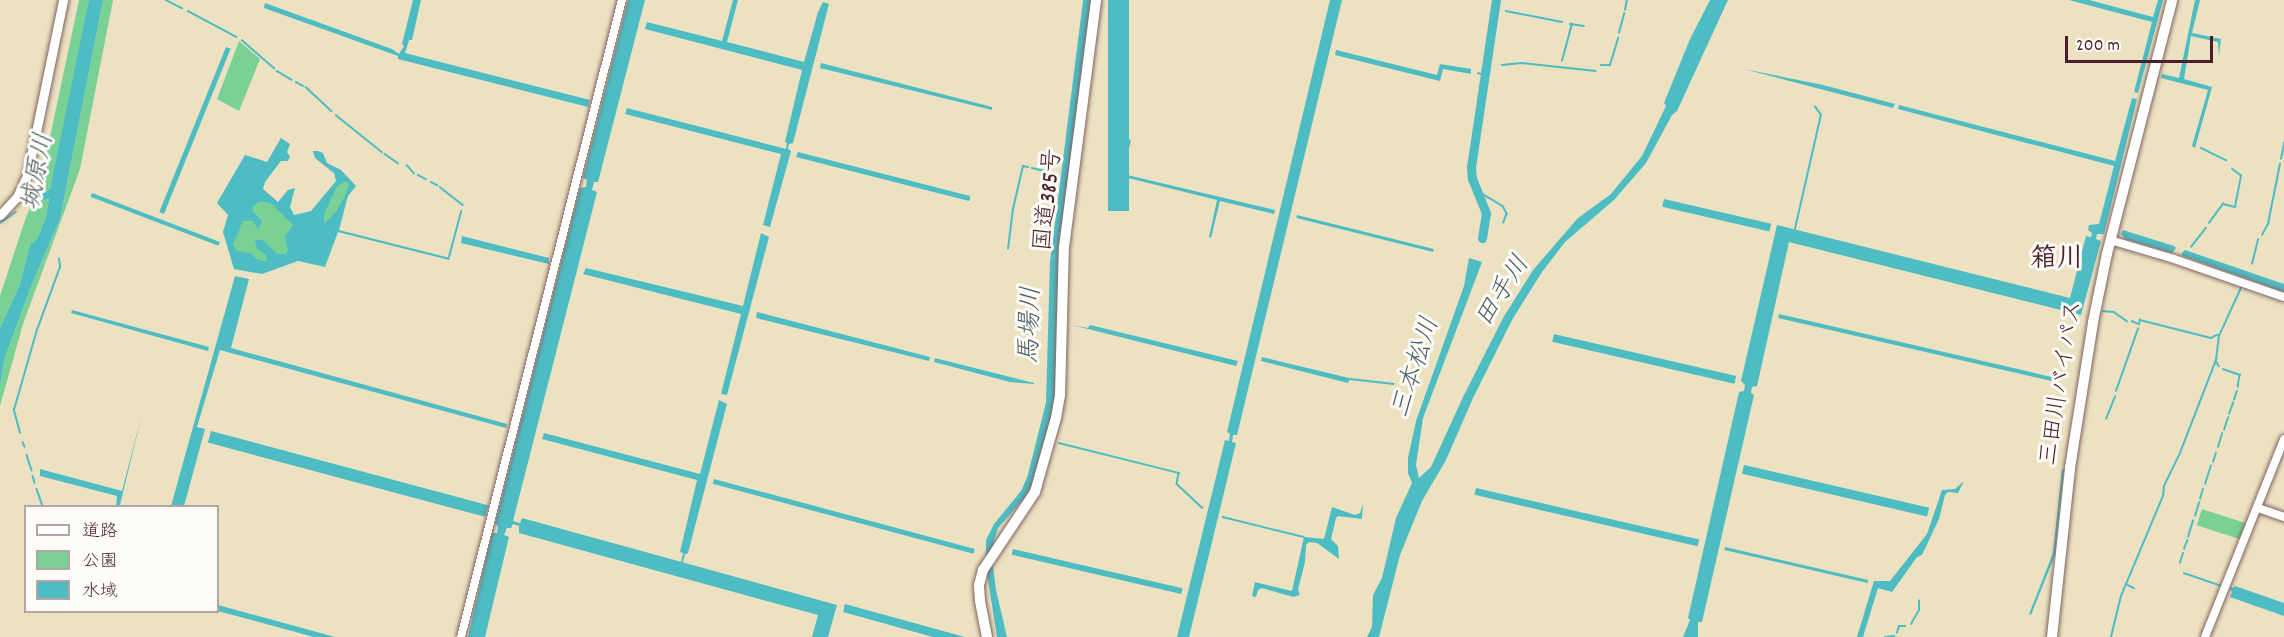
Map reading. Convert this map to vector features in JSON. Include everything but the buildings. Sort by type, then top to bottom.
[{"type":"highway","name":"国道385号","points":[[987,637],[979,585],[983,570],[1035,492],[1056,418],[1060,394],[1064,247],[1096,0]]},
{"type":"highway","name":"三田川バイパス","points":[[2052,637],[2084,367],[2110,240],[2172,0]]},
{"type":"main road","points":[[0,215],[17,197],[27,176],[63,0]]},
{"type":"street","points":[[461,637],[622,0]]},
{"type":"street","points":[[2110,240],[2174,259],[2284,297]]},
{"type":"street","points":[[2205,637],[2284,439]]},
{"type":"street","points":[[2258,508],[2284,517]]},
{"type":"green space","points":[[79,0],[89,0],[88,14],[50,189],[33,200],[42,175]]},
{"type":"green space","points":[[103,0],[113,0],[80,169],[23,324],[0,406],[0,386],[5,357],[32,284],[60,219]]},
{"type":"green space","points":[[239,41],[260,59],[239,111],[217,99]]},
{"type":"green space","points":[[247,160],[272,166],[258,191],[296,221],[314,221],[341,174],[352,184],[323,260],[301,253],[263,268],[239,264],[230,245],[235,214],[221,202]]},
{"type":"green space","points":[[45,197],[49,198],[46,217],[37,239],[30,245],[20,284],[0,328],[0,296],[25,220],[30,208]]},
{"type":"green space","points":[[2202,509],[2247,524],[2241,540],[2197,525]]},
{"type":"water","points":[[89,0],[103,0],[60,219],[32,284],[5,357],[0,386],[0,328],[20,284],[30,245],[37,239],[46,217],[49,198],[39,201],[37,198],[50,189]]},
{"type":"water","points":[[413,0],[421,0],[412,40],[409,40],[405,53],[590,100],[588,107],[398,59],[398,56],[264,8],[265,3],[392,49],[399,54],[404,46],[402,44]]},
{"type":"water","points":[[628,0],[645,0],[598,182],[594,182],[592,190],[597,192],[513,521],[520,523],[522,518],[837,605],[828,637],[812,637],[818,615],[519,533],[519,526],[513,524],[511,528],[507,528],[504,535],[509,537],[485,637],[468,637],[492,533],[497,533],[498,526],[495,524],[580,188],[586,187],[587,180],[583,178]]},
{"type":"water","points":[[733,0],[738,0],[727,42],[804,62],[818,12],[823,2],[829,4],[793,143],[789,144],[788,149],[791,151],[770,227],[763,225],[781,154],[625,114],[627,108],[786,149],[787,143],[785,142],[802,70],[645,29],[647,22],[722,41]]},
{"type":"water","points":[[1108,0],[1129,0],[1129,211],[1108,211]]},
{"type":"water","points":[[1330,0],[1342,0],[1237,435],[1233,435],[1232,442],[1236,443],[1189,637],[1177,637],[1225,440],[1229,441],[1230,434],[1227,432]]},
{"type":"water","points":[[1710,0],[1728,0],[1677,111],[1672,115],[1646,163],[1614,200],[1565,242],[1542,272],[1512,320],[1473,398],[1446,460],[1422,501],[1400,555],[1379,637],[1367,637],[1372,627],[1373,595],[1382,578],[1396,518],[1412,483],[1408,473],[1408,458],[1416,421],[1464,286],[1469,258],[1482,262],[1423,418],[1416,465],[1419,478],[1431,467],[1503,318],[1533,270],[1578,218],[1611,194],[1642,156],[1666,106],[1664,103],[1690,39]]},
{"type":"water","points":[[2069,0],[2089,0],[2153,17],[2158,0],[2163,0],[2138,93],[2134,92],[2152,22]]},
{"type":"water","points":[[2195,0],[2200,0],[2192,33],[2221,39],[2219,56],[2218,42],[2191,36],[2184,79],[2212,87],[2195,148],[2192,146],[2208,90],[2161,78],[2162,74],[2179,78]]},
{"type":"water","points":[[226,47],[231,49],[164,214],[159,212]]},
{"type":"water","points":[[1336,50],[1437,75],[1440,64],[1471,69],[1471,74],[1443,69],[1440,81],[1335,55]]},
{"type":"water","points":[[821,63],[992,107],[992,110],[820,68]]},
{"type":"water","points":[[1744,69],[1823,85],[1895,104],[1893,108]]},
{"type":"water","points":[[2132,98],[2137,99],[2104,234],[2097,234],[2096,239],[2101,241],[2081,315],[1789,242],[1757,386],[1752,387],[1751,393],[1754,395],[1702,622],[1698,622],[1698,637],[1683,637],[1690,620],[1688,618],[1739,392],[1744,391],[1745,385],[1741,381],[1777,225],[2070,298],[2086,236],[2091,237],[2092,233],[2088,230],[2089,225],[2099,224],[2114,166],[1898,109],[1899,105],[2115,161]]},
{"type":"water","points":[[1118,137],[1131,140],[1123,174],[1275,210],[1274,214],[1220,201],[1211,238],[1209,237],[1217,200],[1120,176],[1128,141]]},
{"type":"water","points":[[281,138],[290,144],[287,152],[290,157],[288,161],[281,161],[265,182],[263,189],[278,202],[288,190],[295,188],[290,207],[294,215],[311,211],[336,181],[334,173],[315,158],[313,151],[323,153],[327,163],[341,170],[356,186],[348,196],[339,230],[450,258],[449,260],[338,232],[325,267],[298,261],[262,274],[234,269],[223,232],[228,215],[217,203],[245,155],[267,162]],"holes":[[[346,181],[349,184],[345,196],[336,212],[324,224],[324,214],[337,186]],[[261,201],[272,204],[293,225],[285,237],[288,250],[286,254],[277,254],[263,240],[255,240],[257,249],[266,255],[267,262],[256,259],[251,253],[236,251],[233,244],[243,221],[253,221],[258,229],[262,221],[253,212],[253,206]]]},
{"type":"water","points":[[798,152],[970,196],[970,199],[969,201],[796,157]]},
{"type":"water","points":[[92,193],[220,242],[218,246],[91,197]]},
{"type":"water","points":[[1664,199],[1771,224],[1769,232],[1662,207]]},
{"type":"water","points":[[1297,215],[1434,249],[1433,252],[1296,218]]},
{"type":"water","points":[[2123,230],[2176,248],[2172,253],[2125,239],[2121,234]]},
{"type":"water","points":[[761,233],[769,237],[727,395],[721,394],[741,314],[583,274],[586,268],[743,306]]},
{"type":"water","points":[[462,236],[549,258],[549,264],[461,243]]},
{"type":"water","points":[[2185,250],[2284,284],[2284,292],[2183,256],[2181,254]]},
{"type":"water","points":[[235,276],[249,279],[231,348],[507,424],[506,428],[220,350],[197,427],[205,429],[184,505],[171,505]]},
{"type":"water","points":[[72,310],[209,347],[208,351],[71,313]]},
{"type":"water","points":[[757,312],[930,357],[929,361],[756,318]]},
{"type":"water","points":[[1779,314],[2053,377],[2052,381],[1778,318]]},
{"type":"water","points":[[1072,325],[1088,328],[1090,325],[1238,361],[1236,366]]},
{"type":"water","points":[[1554,334],[1736,376],[1734,384],[1552,342]]},
{"type":"water","points":[[1262,357],[1350,379],[1348,383],[1261,361]]},
{"type":"water","points":[[935,358],[1034,384],[1010,382],[934,362]]},
{"type":"water","points":[[719,400],[727,404],[686,554],[680,552],[697,480],[542,439],[544,433],[700,474]]},
{"type":"water","points":[[142,414],[120,505],[116,505],[117,496],[40,476],[40,469],[122,491]]},
{"type":"water","points":[[211,431],[488,505],[485,517],[208,443]]},
{"type":"water","points":[[1744,465],[1929,508],[1927,517],[1742,474]]},
{"type":"water","points":[[2062,469],[2064,470],[2055,555],[2031,615],[2029,614],[2053,553]]},
{"type":"water","points":[[1030,471],[1036,474],[1027,495],[998,528],[991,551],[996,590],[1007,637],[997,637],[986,567],[986,540],[994,524],[1021,491]]},
{"type":"water","points":[[714,479],[975,549],[974,554],[713,484]]},
{"type":"water","points":[[1964,481],[1958,493],[1948,492],[1945,495],[1939,519],[1922,555],[1917,557],[1892,592],[1878,588],[1863,637],[1857,637],[1874,581],[1890,581],[1927,534],[1942,490],[1955,489]]},
{"type":"water","points":[[1476,488],[1699,540],[1698,546],[1474,495]]},
{"type":"water","points":[[1363,504],[1362,519],[1338,516],[1336,518],[1331,539],[1338,546],[1339,559],[1317,543],[1309,542],[1306,545],[1305,562],[1298,589],[1300,595],[1293,597],[1262,588],[1258,590],[1256,597],[1252,596],[1255,582],[1292,591],[1304,537],[1324,539],[1332,507],[1355,515],[1360,513]]},
{"type":"water","points":[[1725,547],[1868,580],[1868,583],[1724,550]]},
{"type":"water","points":[[1013,549],[1183,588],[1181,594],[1012,555]]},
{"type":"water","points":[[2235,586],[2284,603],[2284,616],[2230,597],[2232,592],[2229,587]]},
{"type":"water","points":[[845,604],[965,637],[933,637],[843,612]]},
{"type":"water","points":[[219,605],[335,637],[314,637],[219,611]]},
{"type":"waterway","points":[[166,0],[182,8]]},
{"type":"waterway","name":"馬場川","points":[[1030,482],[1050,403],[1054,262],[1087,0]]},
{"type":"waterway","name":"三本松川","points":[[1482,238],[1486,213],[1472,179],[1471,167],[1496,0]]},
{"type":"waterway","points":[[1625,10],[1627,0]]},
{"type":"waterway","points":[[188,11],[237,37]]},
{"type":"waterway","points":[[1506,11],[1562,22]]},
{"type":"waterway","points":[[1619,33],[1624,14]]},
{"type":"waterway","points":[[1570,24],[1584,26]]},
{"type":"waterway","points":[[1562,61],[1572,24]]},
{"type":"waterway","points":[[1601,65],[1610,65],[1618,38]]},
{"type":"waterway","points":[[242,40],[274,68]]},
{"type":"waterway","points":[[1502,65],[1521,63],[1596,71]]},
{"type":"waterway","points":[[277,71],[292,80]]},
{"type":"waterway","name":"三本松川","points":[[1478,73],[1485,75]]},
{"type":"waterway","points":[[296,82],[303,86]]},
{"type":"waterway","points":[[306,87],[332,111]]},
{"type":"waterway","points":[[1795,229],[1821,115],[1815,107]]},
{"type":"waterway","points":[[336,115],[382,152]]},
{"type":"waterway","points":[[2281,159],[2284,143]]},
{"type":"waterway","points":[[2201,148],[2226,160]]},
{"type":"waterway","points":[[385,154],[398,163]]},
{"type":"waterway","points":[[2262,235],[2268,224],[2280,164]]},
{"type":"waterway","points":[[407,165],[414,173]]},
{"type":"waterway","points":[[1008,249],[1013,209],[1023,166],[1028,167]]},
{"type":"waterway","points":[[1032,168],[1053,173]]},
{"type":"waterway","points":[[2209,223],[2223,204],[2235,207],[2241,176],[2232,169]]},
{"type":"waterway","points":[[418,175],[426,179]]},
{"type":"waterway","points":[[431,182],[437,185]]},
{"type":"waterway","points":[[440,187],[463,205]]},
{"type":"waterway","points":[[1476,190],[1503,206],[1507,214],[1504,222]]},
{"type":"waterway","name":"城原川","points":[[30,204],[38,200]]},
{"type":"waterway","name":"城原川","points":[[0,223],[16,212]]},
{"type":"waterway","points":[[449,257],[461,212]]},
{"type":"waterway","points":[[2191,247],[2206,228]]},
{"type":"waterway","points":[[2252,264],[2258,240]]},
{"type":"waterway","points":[[20,433],[14,410],[37,330],[60,267],[59,259]]},
{"type":"waterway","points":[[2111,637],[2121,596],[2216,360],[2219,336],[2241,288]]},
{"type":"waterway","points":[[2103,311],[2114,312],[2127,321]]},
{"type":"waterway","points":[[2132,321],[2139,324],[2140,320],[2211,338],[2217,335]]},
{"type":"waterway","points":[[2116,391],[2138,329]]},
{"type":"waterway","points":[[2216,361],[2219,366]]},
{"type":"waterway","points":[[2223,369],[2240,375],[2238,387]]},
{"type":"waterway","points":[[1350,379],[1394,384]]},
{"type":"waterway","points":[[2234,400],[2237,391]]},
{"type":"waterway","points":[[2106,419],[2115,397]]},
{"type":"waterway","points":[[2229,414],[2233,403]]},
{"type":"waterway","points":[[2224,430],[2228,418]]},
{"type":"waterway","points":[[2218,447],[2222,434]]},
{"type":"waterway","points":[[23,442],[25,447]]},
{"type":"waterway","points":[[1059,443],[1179,473],[1177,484],[1203,508]]},
{"type":"waterway","points":[[2213,462],[2216,453]]},
{"type":"waterway","points":[[27,455],[32,470]]},
{"type":"waterway","points":[[2205,484],[2211,466]]},
{"type":"waterway","points":[[33,476],[35,483]]},
{"type":"waterway","points":[[37,489],[43,505]]},
{"type":"waterway","points":[[2200,499],[2203,489]]},
{"type":"waterway","points":[[2195,516],[2199,503]]},
{"type":"waterway","points":[[1223,517],[1304,537]]},
{"type":"waterway","points":[[2188,537],[2193,521]]},
{"type":"waterway","points":[[2184,549],[2187,541]]},
{"type":"waterway","points":[[2180,563],[2183,553]]},
{"type":"waterway","points":[[682,562],[684,554]]},
{"type":"waterway","points":[[2184,573],[2222,586]]},
{"type":"waterway","points":[[2126,584],[2134,588]]},
{"type":"waterway","points":[[1911,624],[1919,610],[1919,601]]},
{"type":"waterway","points":[[1897,633],[1899,626],[1905,626]]},
{"type":"waterway","points":[[1885,637],[1894,636]]},
{"type":"district","name":"箱川","points":[[2057,261]]},
{"type":"water label","name":"田手川","points":[[1504,292]]}]
